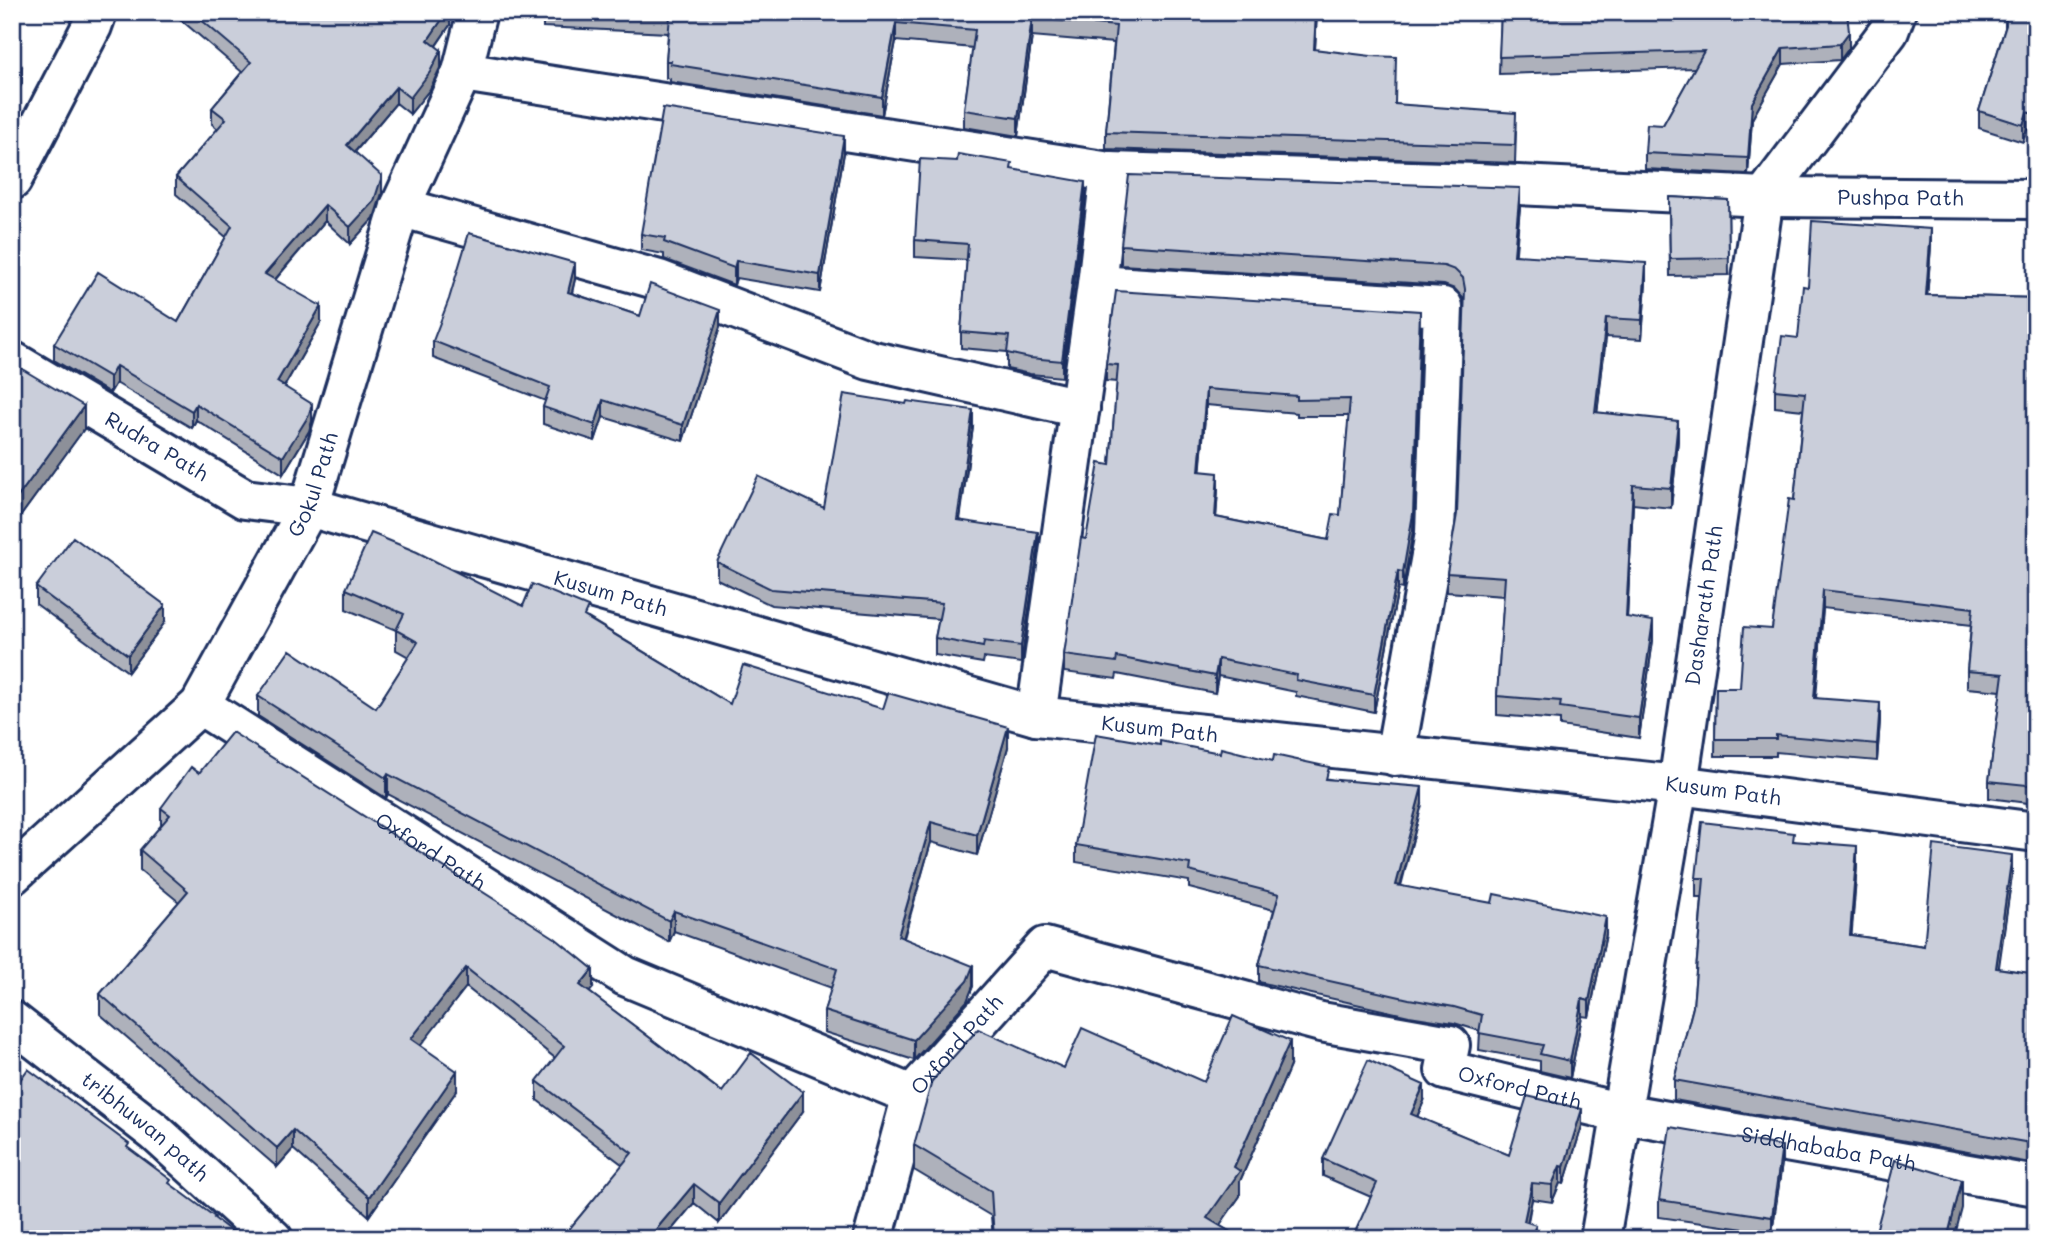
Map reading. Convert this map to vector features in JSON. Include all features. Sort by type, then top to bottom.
[{"type":"street","points":[[12,180],[97,12]]},
{"type":"street","name":"Gokul Path","points":[[12,875],[200,705],[309,507],[400,206],[462,72],[477,12]]},
{"type":"street","name":"Dasharath Path","points":[[1600,1239],[1678,785],[1764,197],[1889,31],[1896,12]]},
{"type":"street","name":"Pushpa Path","points":[[462,72],[1110,172],[1478,183],[1764,197],[2036,199]]},
{"type":"street","points":[[1036,716],[1097,285],[1110,172]]},
{"type":"street","points":[[400,206],[659,280],[869,360],[1080,408]]},
{"type":"street","points":[[1097,285],[1443,307],[1435,533],[1395,756]]},
{"type":"street","name":"Rudra Path","points":[[12,361],[245,499],[309,507]]},
{"type":"street","name":"Kusum Path","points":[[309,507],[1036,716],[1678,785],[2036,832]]},
{"type":"street","name":"Oxford Path","points":[[200,705],[625,976],[912,1095],[1045,947],[1321,1022],[1450,1045],[1445,1070],[1622,1113]]},
{"type":"street","name":"tribhuwan path","points":[[12,1021],[155,1132],[273,1239]]},
{"type":"street","points":[[873,1239],[912,1095]]},
{"type":"street","name":"Siddhababa Path","points":[[1622,1113],[2036,1186]]},
{"type":"building","points":[[192,12],[447,12],[428,40],[441,50],[430,72],[410,98],[396,87],[347,145],[382,176],[374,201],[350,227],[325,205],[265,274],[321,306],[277,382],[312,404],[309,415],[283,457],[196,404],[192,411],[116,366],[110,377],[54,344],[98,272],[178,322],[232,226],[176,177],[226,119],[212,108],[251,62]]},
{"type":"building","points":[[607,12],[1316,12],[1314,49],[1396,57],[1395,104],[1516,113],[1515,145],[1106,132],[1116,26],[1032,18],[1018,118],[964,110],[975,30],[896,23],[882,97],[670,64],[671,61],[666,61],[670,16]]},
{"type":"building","points":[[1501,12],[1847,12],[1849,32],[1840,44],[1783,48],[1752,103],[1748,158],[1645,153],[1647,124],[1663,125],[1704,51],[1499,57]]},
{"type":"building","points":[[2006,12],[2036,12],[2036,115],[2027,112],[2023,125],[1979,111],[2006,25]]},
{"type":"building","points":[[12,60],[22,67],[12,81]]},
{"type":"building","points":[[663,108],[844,136],[820,275],[736,261],[734,268],[664,242],[665,238],[641,234]]},
{"type":"building","points":[[958,154],[1012,163],[1011,169],[1085,182],[1062,361],[1007,353],[1009,336],[961,332],[968,244],[915,240],[920,159],[957,161]]},
{"type":"building","points":[[1129,175],[1520,188],[1514,255],[1646,263],[1642,320],[1606,318],[1595,412],[1678,421],[1671,488],[1633,485],[1626,617],[1653,621],[1639,718],[1560,707],[1561,701],[1497,696],[1505,577],[1447,573],[1457,514],[1465,289],[1463,278],[1455,270],[1444,266],[1121,245]]},
{"type":"building","points":[[1669,197],[1728,200],[1729,258],[1670,259]]},
{"type":"building","points":[[1812,221],[1931,229],[1926,295],[2036,298],[2036,786],[1989,781],[2003,674],[1967,671],[1973,608],[1823,590],[1814,698],[1880,703],[1877,744],[1776,735],[1776,739],[1715,739],[1716,688],[1740,688],[1744,627],[1772,629],[1789,499],[1794,500],[1805,393],[1775,390],[1782,336],[1798,338],[1803,286],[1808,287]]},
{"type":"building","points":[[469,233],[575,263],[568,292],[640,316],[650,284],[720,310],[683,425],[603,400],[595,425],[543,407],[550,387],[433,341]]},
{"type":"building","points":[[1116,291],[1420,311],[1413,514],[1403,572],[1398,571],[1374,695],[1296,680],[1297,675],[1218,659],[1215,676],[1117,657],[1116,662],[1064,655],[1081,538],[1086,539],[1099,463],[1110,465],[1118,365],[1106,364]],"holes":[[[1206,389],[1297,396],[1297,400],[1350,399],[1340,515],[1333,514],[1328,540],[1215,517],[1218,473],[1199,471]]]},
{"type":"building","points":[[12,363],[84,406],[17,498],[12,494]]},
{"type":"building","points":[[844,394],[906,404],[907,401],[973,410],[957,520],[1038,532],[1021,646],[984,641],[983,647],[935,638],[942,603],[771,589],[717,562],[758,476],[824,508]]},
{"type":"building","points":[[371,533],[417,552],[523,606],[532,584],[588,607],[584,616],[730,704],[743,665],[883,709],[888,693],[1008,727],[977,835],[931,822],[898,936],[973,966],[967,981],[914,1040],[824,1011],[837,969],[674,911],[669,921],[388,774],[386,778],[258,696],[290,650],[376,708],[418,642],[396,630],[404,614],[346,589]]},
{"type":"building","points":[[73,537],[165,605],[128,655],[36,587]]},
{"type":"building","points":[[232,732],[555,938],[593,969],[580,985],[722,1092],[751,1053],[803,1092],[719,1203],[694,1184],[648,1239],[561,1239],[632,1153],[537,1081],[564,1046],[466,968],[411,1039],[457,1071],[369,1197],[293,1130],[277,1148],[100,994],[188,891],[140,850],[170,815],[161,808],[191,767],[199,773]]},
{"type":"building","points":[[1096,734],[1160,745],[1160,741],[1220,753],[1221,748],[1273,761],[1274,755],[1329,767],[1326,779],[1422,787],[1396,885],[1492,903],[1494,894],[1606,917],[1589,1001],[1582,999],[1570,1061],[1540,1054],[1543,1045],[1479,1033],[1482,1015],[1259,965],[1279,894],[1189,871],[1190,864],[1076,845]]},
{"type":"building","points":[[1702,822],[1794,833],[1793,841],[1857,846],[1850,935],[1924,946],[1934,845],[2012,855],[1996,968],[2036,974],[2036,1144],[1674,1080],[1693,1007],[1704,878],[1696,878]]},
{"type":"building","points":[[1233,1016],[1290,1041],[1234,1167],[1240,1171],[1207,1218],[1242,1239],[994,1239],[991,1191],[914,1145],[932,1081],[978,1029],[1064,1068],[1082,1028],[1204,1082]]},
{"type":"building","points":[[1368,1060],[1424,1085],[1411,1114],[1509,1155],[1527,1096],[1582,1109],[1564,1167],[1560,1166],[1552,1185],[1532,1183],[1524,1221],[1536,1225],[1530,1239],[1352,1239],[1377,1183],[1323,1159]]},
{"type":"building","points":[[28,1069],[129,1144],[127,1147],[171,1180],[169,1183],[241,1239],[12,1239],[12,1091]]},
{"type":"building","points":[[1670,1127],[1782,1146],[1772,1217],[1659,1200]]},
{"type":"building","points":[[1895,1160],[1962,1180],[1947,1239],[1874,1239]]}]
